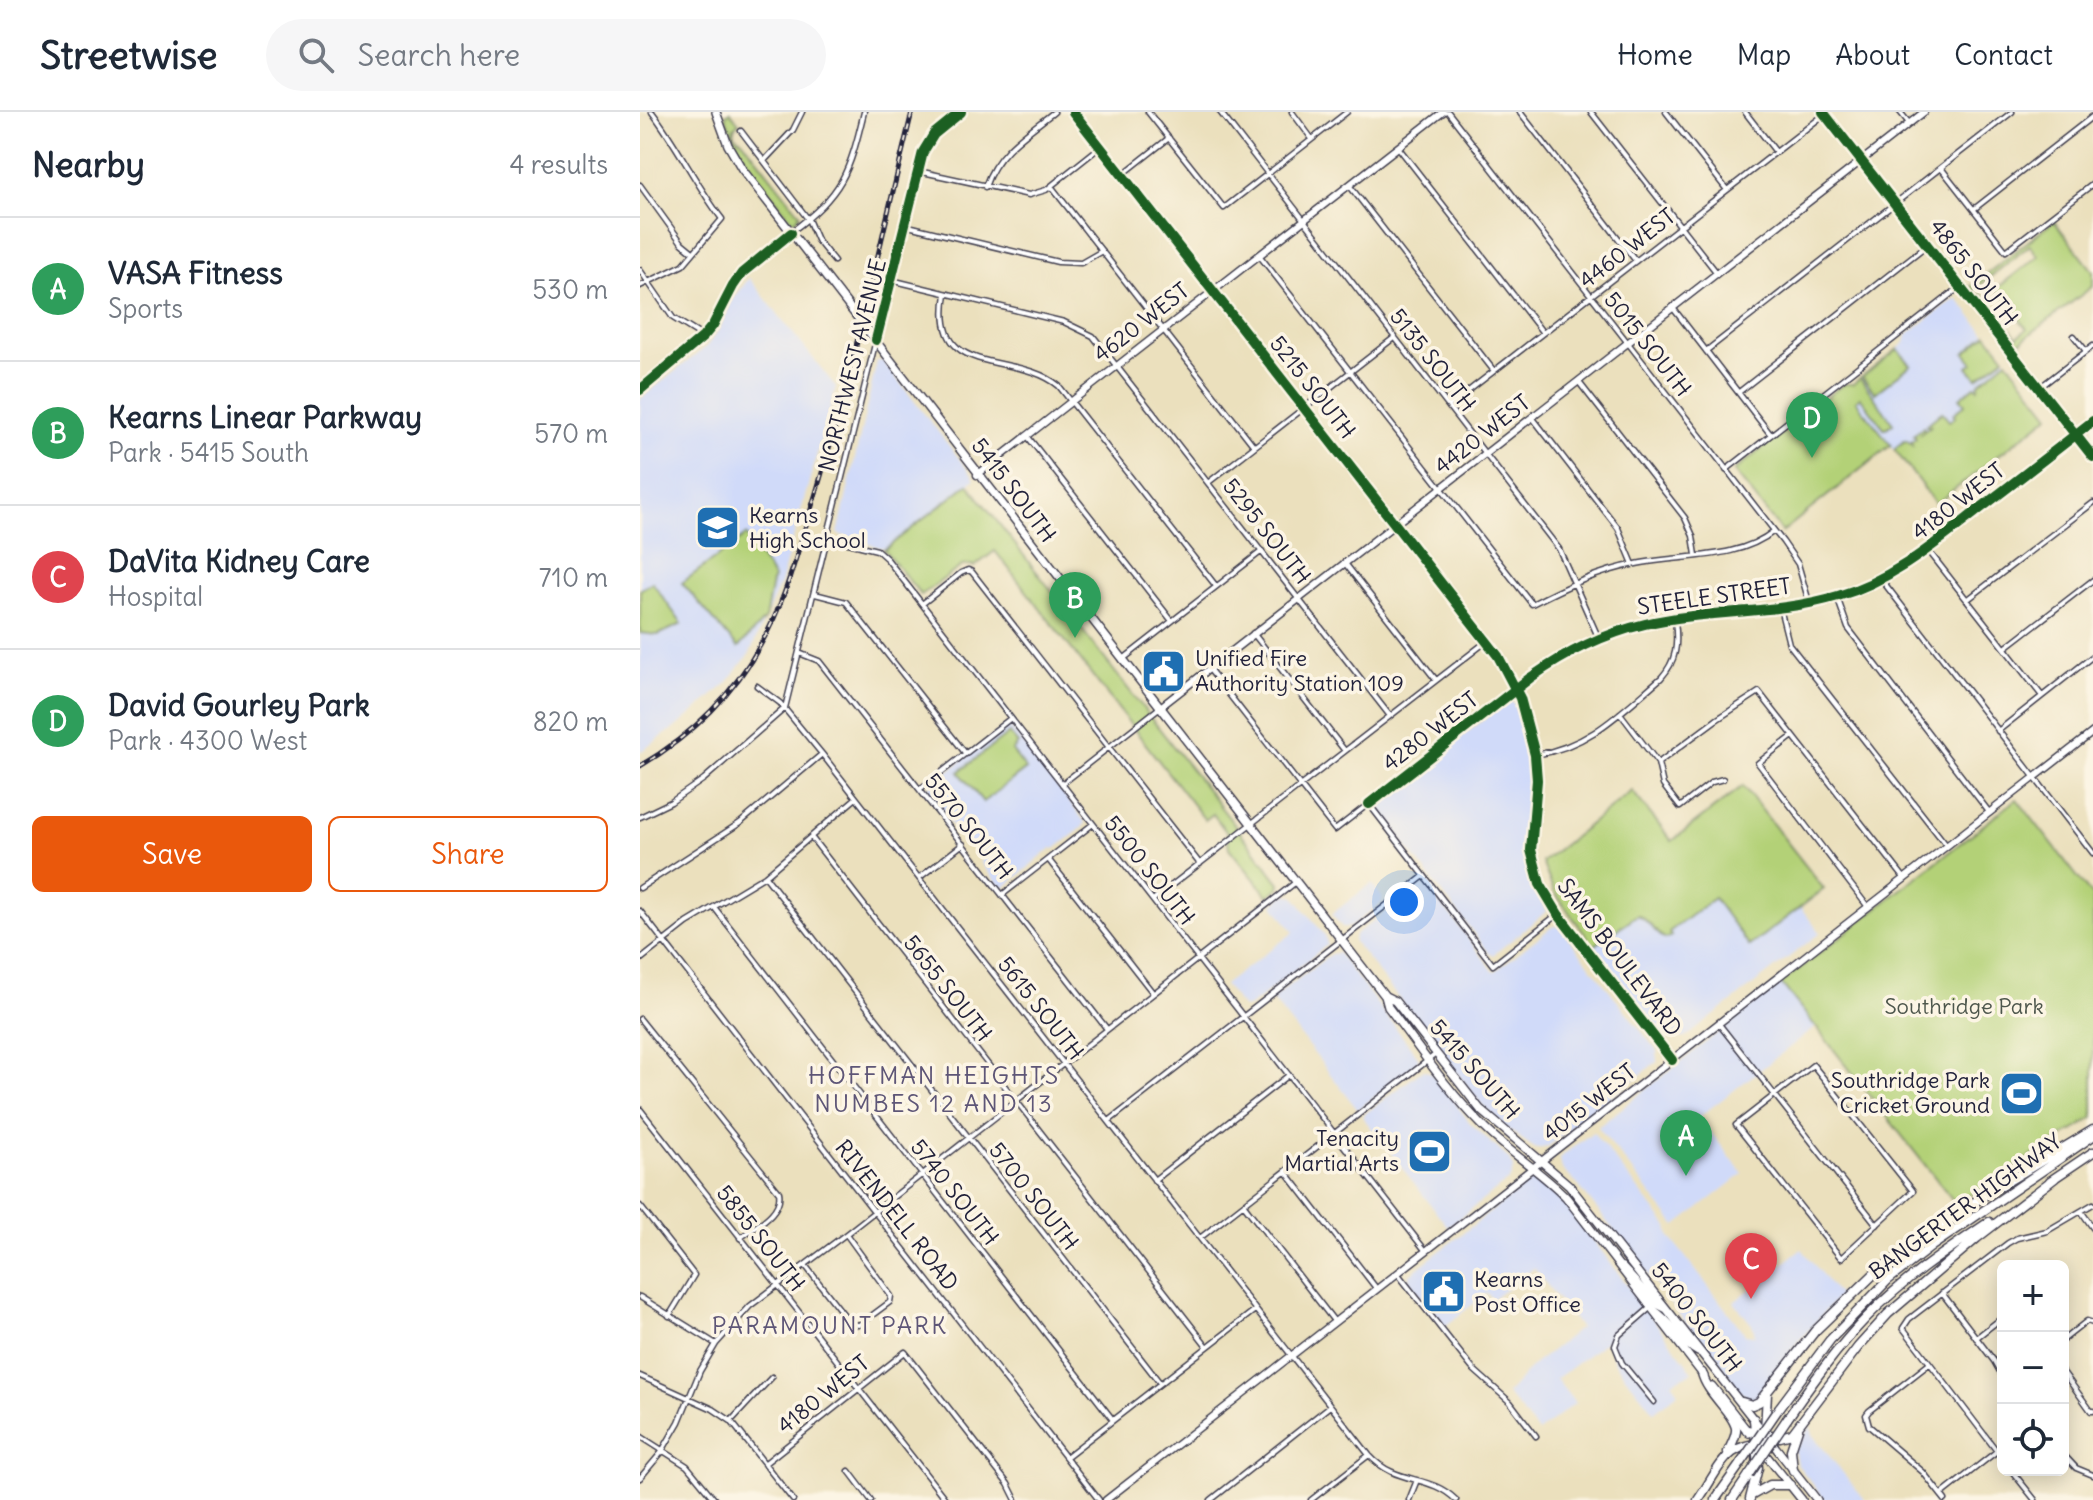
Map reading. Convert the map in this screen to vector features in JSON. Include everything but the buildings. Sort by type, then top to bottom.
[{"type":"highway","points":[[1742,1402],[1755,1405],[1815,1331],[1875,1273],[1982,1197],[2093,1133]]},
{"type":"highway","name":"BANGERTER HIGHWAY","points":[[1715,1500],[1830,1340],[1888,1280],[2093,1133]]},
{"type":"highway","name":"BANGERTER HIGHWAY","points":[[1732,1500],[1844,1343],[1886,1299],[1941,1254],[2093,1152]]},
{"type":"highway","points":[[1793,1470],[1790,1453],[1798,1429],[1858,1347],[1888,1314],[1977,1238],[2055,1178]]},
{"type":"highway","points":[[1702,1373],[1705,1386],[1736,1428],[1724,1460]]},
{"type":"highway","points":[[1750,1500],[1757,1476],[1767,1393]]},
{"type":"highway","points":[[1754,1419],[1761,1440]]},
{"type":"highway","points":[[1698,1500],[1734,1449],[1761,1440],[1784,1437],[1798,1429]]},
{"type":"highway","points":[[1750,1500],[1768,1485],[1790,1485]]},
{"type":"main road","name":"5415 SOUTH","points":[[716,112],[735,159],[952,438],[977,475],[1385,996],[1388,1007],[1480,1109],[1543,1161]]},
{"type":"main road","name":"5415 SOUTH","points":[[1433,1057],[1479,1123],[1534,1168]]},
{"type":"main road","name":"5400 SOUTH","points":[[1543,1161],[1569,1185],[1754,1419]]},
{"type":"main road","name":"5400 SOUTH","points":[[1534,1168],[1566,1197],[1702,1373],[1817,1500]]},
{"type":"main road","points":[[1614,1261],[1655,1303],[1667,1309]]},
{"type":"main road","points":[[1650,1308],[1664,1317],[1692,1348],[1704,1354]]},
{"type":"main road","name":"5400 SOUTH","points":[[1761,1440],[1802,1500]]},
{"type":"street","points":[[640,286],[683,265],[722,219],[700,189],[674,141],[652,112]]},
{"type":"street","points":[[764,161],[793,130],[802,112]]},
{"type":"street","points":[[640,390],[703,337],[742,273],[823,206],[842,182],[850,164],[864,112]]},
{"type":"street","name":"NORTHWEST AVENUE","points":[[785,708],[918,171],[926,146],[939,129],[961,112]]},
{"type":"street","points":[[985,187],[1001,155],[1054,112]]},
{"type":"street","name":"5215 SOUTH","points":[[1073,112],[1487,641],[1516,689]]},
{"type":"street","points":[[1148,112],[1224,208],[1347,112]]},
{"type":"street","name":"5135 SOUTH","points":[[1220,112],[1559,549],[1599,639]]},
{"type":"street","points":[[1292,112],[1312,139]]},
{"type":"street","name":"4620 WEST","points":[[977,475],[1446,112]]},
{"type":"street","name":"5015 SOUTH","points":[[1446,112],[1774,531],[1798,564],[1809,602]]},
{"type":"street","points":[[1520,112],[1636,261]]},
{"type":"street","points":[[1591,112],[1717,273]]},
{"type":"street","points":[[1666,112],[1727,190]]},
{"type":"street","points":[[1745,112],[1776,152]]},
{"type":"street","points":[[1900,112],[1909,123]]},
{"type":"street","name":"4420 WEST","points":[[1062,784],[1924,112]]},
{"type":"street","points":[[1706,351],[2012,112]]},
{"type":"street","name":"4460 WEST","points":[[1449,406],[1824,113]]},
{"type":"street","name":"4865 SOUTH","points":[[1824,113],[2093,457]]},
{"type":"street","points":[[1974,209],[2093,116]]},
{"type":"street","points":[[741,131],[808,219],[817,240],[834,261]]},
{"type":"street","points":[[1122,175],[1169,138]]},
{"type":"street","points":[[918,171],[1029,195],[1051,186],[1100,147]]},
{"type":"street","points":[[1398,147],[1543,333]]},
{"type":"street","points":[[1941,168],[2006,251],[2092,187]]},
{"type":"street","points":[[640,185],[682,243],[693,253]]},
{"type":"street","points":[[1349,185],[1494,371]]},
{"type":"street","points":[[1051,186],[1254,446]]},
{"type":"street","points":[[904,225],[1058,262],[1081,263],[1102,251]]},
{"type":"street","points":[[1739,392],[1927,245]]},
{"type":"street","points":[[1259,255],[1532,604],[1576,583],[1633,564],[1744,548],[1774,531]]},
{"type":"street","points":[[640,270],[673,318],[703,337]]},
{"type":"street","name":"5295 SOUTH","points":[[891,280],[1076,326],[1093,336],[1390,716]]},
{"type":"street","points":[[1726,470],[1960,287]]},
{"type":"street","points":[[946,294],[943,310],[945,328],[957,347],[971,357],[1046,377],[1059,386],[1216,586]]},
{"type":"street","points":[[1673,308],[1771,435]]},
{"type":"street","points":[[2074,336],[2086,351]]},
{"type":"street","points":[[1209,482],[1395,337]]},
{"type":"street","points":[[2039,388],[2093,346]]},
{"type":"street","points":[[1578,381],[1685,518],[1693,536],[1696,555]]},
{"type":"street","points":[[1532,417],[1618,528],[1633,564]]},
{"type":"street","name":"4180 WEST","points":[[1837,597],[1881,579],[1928,550],[2093,421]]},
{"type":"street","points":[[1028,436],[1172,621]]},
{"type":"street","points":[[1967,600],[2093,503]]},
{"type":"street","name":"5500 SOUTH","points":[[828,538],[882,552],[1427,1252]]},
{"type":"street","points":[[1928,550],[2042,696]]},
{"type":"street","points":[[1122,660],[1262,551]]},
{"type":"street","points":[[1344,562],[1436,680]]},
{"type":"street","points":[[922,604],[961,573],[968,570],[974,574],[1200,864]]},
{"type":"street","points":[[1881,579],[2034,778],[2087,841],[2093,853]]},
{"type":"street","points":[[2005,648],[2093,580]]},
{"type":"street","points":[[814,594],[846,602],[966,754]]},
{"type":"street","points":[[1837,597],[1848,628],[1989,812]]},
{"type":"street","name":"STEELE STREET","points":[[1516,689],[1555,661],[1599,639],[1634,627],[1675,618],[1780,607],[1837,597]]},
{"type":"street","points":[[1780,607],[1789,644],[1947,846]]},
{"type":"street","points":[[1535,755],[1562,751],[1577,744],[1620,713],[1671,666],[1676,654],[1675,618]]},
{"type":"street","points":[[1253,633],[1345,751]]},
{"type":"street","points":[[1153,900],[1487,641]]},
{"type":"street","name":"5570 SOUTH","points":[[799,653],[819,661],[1107,1029]]},
{"type":"street","points":[[1998,731],[2093,656]]},
{"type":"street","points":[[1208,668],[1300,786]]},
{"type":"street","name":"5615 SOUTH","points":[[757,686],[785,708],[822,754],[1369,1455],[1393,1474],[1438,1486],[1456,1500]]},
{"type":"street","name":"SAMS BOULEVARD","points":[[1516,689],[1527,716],[1535,755],[1537,780],[1531,850],[1540,884],[1558,914],[1672,1060]]},
{"type":"street","name":"4280 WEST","points":[[1300,786],[1335,830],[1516,689]]},
{"type":"street","points":[[1658,763],[1759,692],[1905,879]]},
{"type":"street","points":[[640,817],[671,802],[704,779],[785,708]]},
{"type":"street","points":[[1620,713],[1658,763],[1663,785],[1680,807],[1712,782],[1723,779]]},
{"type":"street","points":[[920,789],[1011,718]]},
{"type":"street","name":"4015 WEST","points":[[1106,1500],[2093,732]]},
{"type":"street","points":[[1793,736],[1758,763],[1868,907]]},
{"type":"street","points":[[640,888],[740,823],[822,754]]},
{"type":"street","points":[[640,960],[687,923],[765,876],[856,798]]},
{"type":"street","points":[[1369,804],[1493,965],[1558,914]]},
{"type":"street","points":[[1002,895],[1093,824]]},
{"type":"street","name":"5655 SOUTH","points":[[811,837],[1207,1346]]},
{"type":"street","points":[[919,878],[963,844]]},
{"type":"street","points":[[1048,859],[1153,993]]},
{"type":"street","name":"5700 SOUTH","points":[[765,876],[1160,1383]]},
{"type":"street","points":[[1109,1121],[1424,876]]},
{"type":"street","points":[[640,1478],[663,1449],[716,1344],[750,1306],[1296,882]]},
{"type":"street","name":"5740 SOUTH","points":[[714,907],[1113,1420]]},
{"type":"street","name":"RIVENDELL ROAD","points":[[640,911],[1099,1500]]},
{"type":"street","points":[[640,1019],[777,1189],[780,1201],[772,1213],[740,1238]]},
{"type":"street","points":[[1719,1024],[1877,1225]]},
{"type":"street","points":[[1200,1238],[1433,1057]]},
{"type":"street","points":[[1813,1065],[1913,1191],[1841,1258],[1736,1125],[1775,1095],[1813,1065]]},
{"type":"street","points":[[1154,1180],[1289,1075]]},
{"type":"street","name":"5855 SOUTH","points":[[640,1109],[942,1499]]},
{"type":"street","points":[[1286,1172],[1378,1290]]},
{"type":"street","points":[[1929,1364],[1869,1411],[1866,1420],[1869,1426],[1923,1472],[1943,1498],[1997,1451],[1905,1333],[1905,1324],[2017,1238],[2047,1231],[2093,1204]]},
{"type":"street","points":[[1244,1205],[1335,1323]]},
{"type":"street","points":[[640,1206],[694,1275],[669,1316]]},
{"type":"street","points":[[2081,1211],[2093,1228]]},
{"type":"street","points":[[805,1265],[854,1326],[890,1302],[891,1296],[846,1234]]},
{"type":"street","points":[[1398,1274],[1472,1368],[1510,1402],[1536,1436]]},
{"type":"street","points":[[1942,1293],[1997,1368]]},
{"type":"street","points":[[640,1297],[716,1344]]},
{"type":"street","points":[[1650,1308],[1619,1335],[1615,1346],[1622,1363],[1654,1402]]},
{"type":"street","points":[[1066,1457],[1255,1310]]},
{"type":"street","points":[[2069,1336],[2091,1321]]},
{"type":"street","points":[[1976,1338],[1997,1322]]},
{"type":"street","name":"4180 WEST","points":[[764,1464],[905,1352],[1008,1484],[1016,1500]]},
{"type":"street","points":[[640,1376],[731,1421],[793,1500]]},
{"type":"street","points":[[731,1421],[772,1377]]},
{"type":"street","points":[[2069,1380],[2092,1411]]},
{"type":"street","points":[[1211,1500],[1330,1406]]},
{"type":"street","points":[[640,1436],[693,1472],[715,1500]]},
{"type":"street","points":[[1311,1500],[1369,1455]]},
{"type":"street","points":[[2069,1460],[2076,1468],[2093,1475]]},
{"type":"street","points":[[849,1471],[871,1500]]},
{"type":"street","points":[[2016,1476],[2035,1500]]},
{"type":"street","points":[[1409,1500],[1417,1480]]},
{"type":"shaded area","name":"Kearns High School","points":[[749,278],[836,387],[780,584],[750,653],[727,683],[679,725],[640,752],[640,399],[706,347]]},
{"type":"shaded area","points":[[1957,298],[2050,415],[1936,504],[1843,384],[1855,383],[1905,343],[1907,334]]},
{"type":"shaded area","points":[[877,361],[883,361],[975,479],[885,549],[838,534]]},
{"type":"shaded area","points":[[1508,701],[1514,703],[1519,714],[1529,761],[1525,857],[1534,888],[1547,911],[1493,955],[1375,806]]},
{"type":"shaded area","points":[[1010,726],[1085,822],[1082,828],[1005,887],[998,884],[981,863],[982,859],[965,837],[961,837],[927,791],[929,786]]},
{"type":"shaded area","points":[[1743,786],[1824,890],[1801,908],[1820,933],[1685,1038],[1665,1038],[1560,902],[1542,862],[1632,791],[1672,841]]},
{"type":"shaded area","points":[[1372,883],[1382,902],[1351,927],[1342,927],[1332,914]]},
{"type":"shaded area","points":[[1423,884],[1428,886],[1494,972],[1553,926],[1559,926],[1657,1051],[1657,1062],[1547,1147],[1536,1149],[1506,1128],[1481,1104],[1353,940],[1356,934]]},
{"type":"shaded area","points":[[1286,894],[1294,896],[1326,937],[1327,945],[1250,1006],[1243,1008],[1224,985],[1294,932],[1273,904]]},
{"type":"shaded area","points":[[1338,953],[1419,1058],[1417,1063],[1358,1110],[1272,999],[1331,954]]},
{"type":"shaded area","points":[[1781,983],[1816,1027],[1699,1117],[1743,1174],[1676,1226],[1598,1127]]},
{"type":"shaded area","points":[[1423,1070],[1432,1073],[1471,1124],[1514,1167],[1510,1179],[1448,1227],[1362,1116]]},
{"type":"shaded area","points":[[1593,1132],[1668,1227],[1670,1237],[1745,1334],[1755,1335],[1753,1326],[1734,1302],[1802,1249],[1839,1296],[1796,1344],[1756,1400],[1740,1392],[1578,1185],[1562,1169],[1560,1159],[1564,1154]]},
{"type":"shaded area","points":[[1532,1180],[1542,1181],[1566,1204],[1693,1372],[1672,1382],[1679,1392],[1654,1412],[1615,1363],[1610,1338],[1556,1379],[1575,1403],[1538,1432],[1507,1394],[1532,1366],[1580,1328],[1534,1268],[1493,1299],[1487,1293],[1444,1327],[1409,1281],[1410,1274]]},
{"type":"shaded area","points":[[1810,1426],[1814,1437],[1865,1500],[1825,1500],[1797,1464],[1794,1451]]},
{"type":"green space","points":[[730,112],[739,123],[734,128],[734,135],[743,141],[800,214],[795,221],[791,220],[746,158],[731,131],[725,116]]},
{"type":"green space","points":[[2054,221],[2093,271],[2093,286],[2016,345],[1970,287]],"holes":[[[2030,245],[2038,256],[1996,289],[2027,329],[2017,337],[1982,294],[1979,296],[1974,290]]]},
{"type":"green space","points":[[1987,334],[2005,357],[1977,378],[1968,367],[1973,363],[1965,353]]},
{"type":"green space","points":[[1898,349],[1911,365],[1875,393],[1862,377]]},
{"type":"green space","points":[[2007,360],[2050,415],[1936,504],[1894,449],[1906,440],[1912,445],[1916,438],[1913,435],[1923,427],[1925,429],[1919,435],[1932,425],[1926,425],[1942,412],[1949,421],[1955,417],[1953,414],[1965,404],[1960,398],[1975,386],[1978,388],[1979,383]]},
{"type":"green space","points":[[1860,378],[1893,423],[1885,429],[1860,397],[1856,401],[1891,445],[1782,532],[1734,471],[1843,384],[1853,384]]},
{"type":"green space","points":[[968,484],[1280,883],[1279,888],[1268,896],[1229,848],[1227,833],[1213,814],[1205,820],[995,551],[974,567],[962,566],[921,595],[884,550]]},
{"type":"green space","points":[[746,535],[773,577],[765,619],[738,648],[682,583]]},
{"type":"green space","points":[[652,582],[682,624],[658,635],[640,633],[640,590]]},
{"type":"green space","points":[[1009,733],[1018,744],[1012,751],[1026,769],[983,802],[959,772]]},
{"type":"green space","points":[[1743,786],[1824,889],[1749,946],[1714,898],[1669,932],[1671,936],[1666,939],[1637,915],[1594,946],[1554,892],[1542,862],[1632,791],[1672,841]]},
{"type":"green space","name":"Southridge Park","points":[[2017,799],[2093,897],[2093,1118],[1956,1204],[1781,983]]},
{"type":"railway","points":[[640,766],[677,741],[725,696],[751,661],[778,610],[840,408],[912,112]]},
{"type":"cycle path","points":[[876,340],[923,152],[934,134],[961,112]]},
{"type":"cycle path","points":[[1073,112],[1498,656],[1520,698],[1535,755],[1537,780],[1531,850],[1540,884],[1558,914],[1672,1060]]},
{"type":"cycle path","points":[[1823,112],[2093,457]]},
{"type":"cycle path","points":[[640,390],[703,337],[742,273],[791,233]]},
{"type":"cycle path","points":[[1369,804],[1530,678],[1599,639],[1669,619],[1814,602],[1858,589],[1896,570],[2093,421]]},
{"type":"place","name":"David Gourley Park","points":[[1812,458]]},
{"type":"place","name":"Kearns High School","points":[[718,528]]},
{"type":"place","name":"Kearns Linear Parkway","points":[[1075,638]]},
{"type":"place","name":"Unified Fire Authority Station 109","points":[[1164,671]]},
{"type":"place","name":"Southridge Park Cricket Ground","points":[[2021,1093]]},
{"type":"place","name":"Tenacity Martial Arts","points":[[1430,1151]]},
{"type":"place","name":"VASA Fitness","points":[[1686,1176]]},
{"type":"place","name":"Kearns Post Office","points":[[1443,1292]]},
{"type":"place","name":"DaVita Kidney Care","points":[[1751,1299]]},
{"type":"district","name":"HOFFMAN HEIGHTS NUMBES 12 AND 13","points":[[934,1090]]},
{"type":"district","name":"PARAMOUNT PARK","points":[[830,1326]]}]
